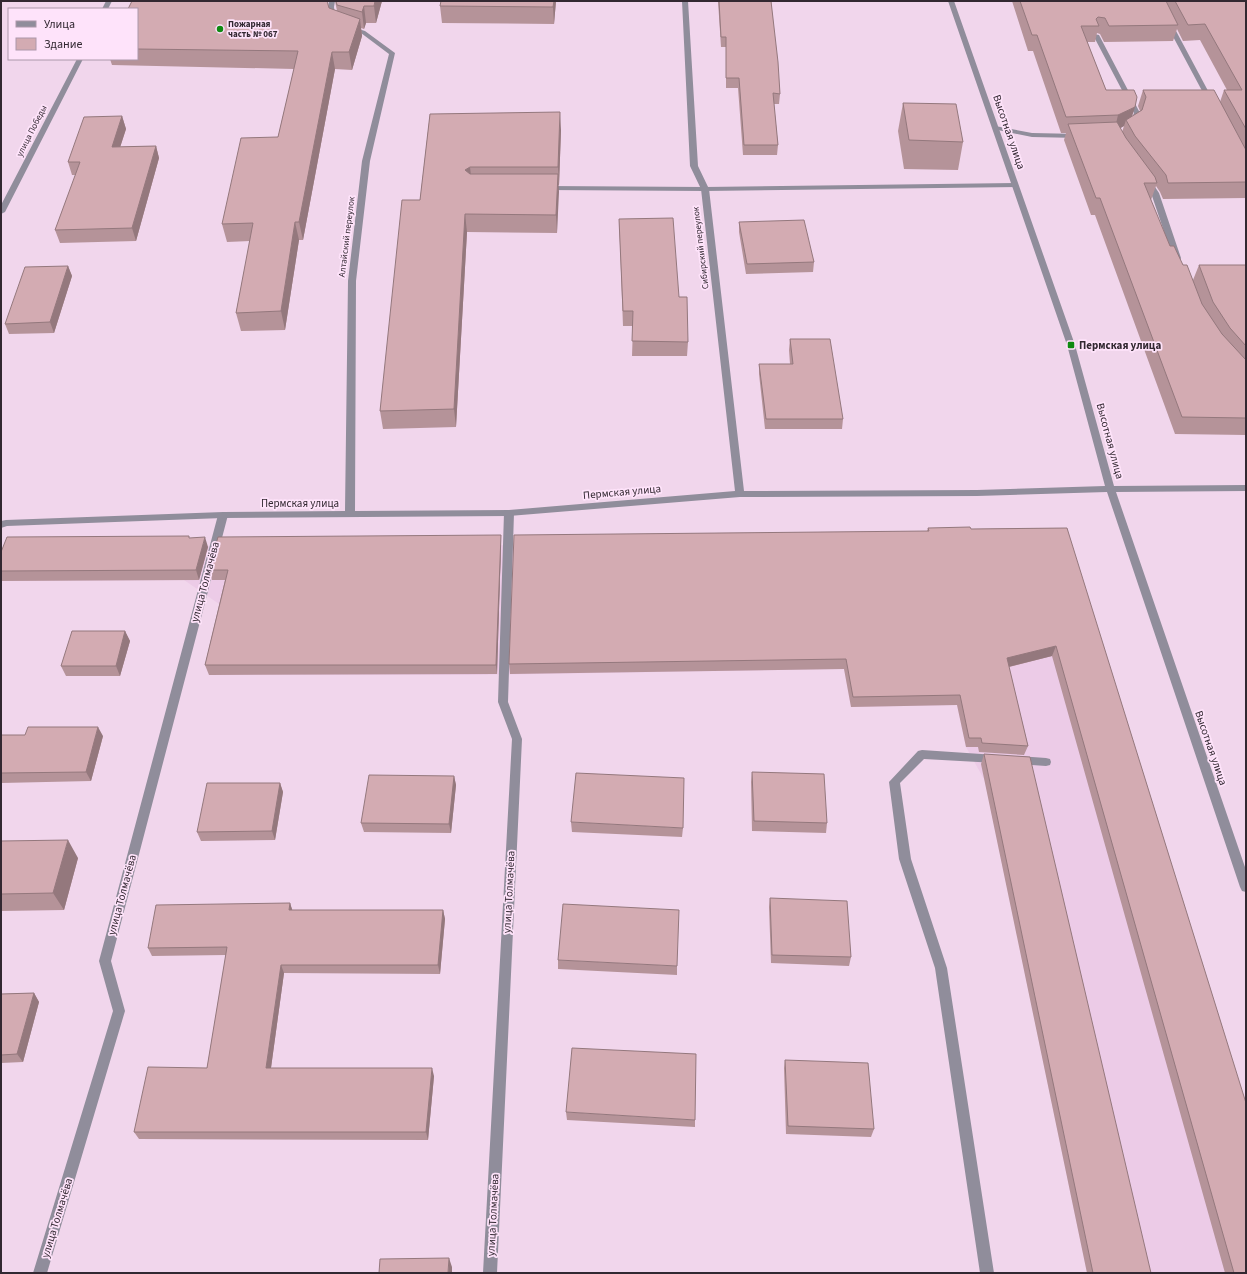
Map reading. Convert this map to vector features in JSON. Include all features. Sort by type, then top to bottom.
[{"type":"street","name":"Алтайский переулок","points":[[332,1],[331,7],[335,24],[363,32],[392,53],[366,161],[352,281],[350,515]]},
{"type":"street","name":"Сибирский переулок","points":[[685,1],[694,166],[705,189],[740,494]]},
{"type":"street","name":"Высотная улица","points":[[951,1],[1071,345],[1110,489],[1246,887]]},
{"type":"street","points":[[1157,1],[1216,112]]},
{"type":"street","points":[[1096,35],[1137,112],[1134,125],[1127,128]]},
{"type":"street","name":"улица Победы","points":[[1,212],[79,60]]},
{"type":"street","points":[[995,128],[1032,135],[1084,136]]},
{"type":"street","points":[[1139,171],[1156,193],[1162,216],[1181,268]]},
{"type":"street","points":[[542,188],[705,189],[1015,185]]},
{"type":"street","name":"Пермская улица","points":[[1,525],[6,523],[223,515],[509,513],[740,494],[977,494],[1110,489],[1246,488]]},
{"type":"street","name":"улица Толмачёва","points":[[490,1273],[517,739],[502,702],[509,513]]},
{"type":"street","name":"улица Толмачёва","points":[[40,1273],[119,1011],[105,961],[223,515]]},
{"type":"street","points":[[987,1273],[941,968],[905,859],[894,782],[922,754],[1046,762]]},
{"type":"shaded area","points":[[1019,539],[1246,1273],[1087,1273],[985,781],[966,747],[957,705],[851,707],[844,669],[469,675],[209,675],[225,608],[184,580],[1,581],[1,575],[193,546],[531,545]]},
{"type":"building","points":[[132,1],[327,1],[329,8],[360,19],[349,52],[332,52],[299,222],[295,222],[281,311],[236,313],[253,223],[222,224],[241,138],[278,137],[298,51],[138,49],[138,8],[128,8]]},
{"type":"building","points":[[336,1],[375,1],[374,6],[364,6],[362,12],[337,5]]},
{"type":"building","points":[[441,1],[554,1],[553,7],[440,6]]},
{"type":"building","points":[[719,1],[771,1],[780,94],[773,93],[778,145],[744,145],[739,78],[726,78],[726,37],[721,37]]},
{"type":"building","points":[[1020,1],[1166,1],[1178,25],[1109,26],[1105,18],[1098,17],[1096,19],[1099,26],[1081,26],[1106,90],[1134,90],[1137,97],[1135,107],[1118,115],[1066,117],[1037,35],[1032,35]]},
{"type":"building","points":[[1175,1],[1246,1],[1246,129],[1224,90],[1242,90],[1205,24],[1188,25]]},
{"type":"building","points":[[1143,90],[1214,90],[1246,150],[1246,182],[1168,183],[1166,175],[1135,136],[1126,120],[1142,110],[1146,97]]},
{"type":"building","points":[[903,103],[956,104],[963,142],[909,140]]},
{"type":"building","points":[[560,112],[558,167],[470,167],[465,170],[470,174],[558,174],[556,215],[465,214],[454,409],[380,411],[402,200],[420,200],[430,114]]},
{"type":"building","points":[[122,116],[112,147],[156,146],[132,228],[55,230],[80,162],[68,162],[84,117]]},
{"type":"building","points":[[1117,122],[1126,138],[1155,177],[1157,183],[1144,183],[1170,246],[1174,246],[1183,265],[1187,265],[1202,304],[1222,334],[1246,360],[1246,418],[1182,417],[1100,198],[1096,198],[1068,124]]},
{"type":"building","points":[[673,218],[679,297],[687,297],[688,342],[632,341],[633,311],[623,311],[619,219]]},
{"type":"building","points":[[804,220],[814,262],[747,264],[739,222]]},
{"type":"building","points":[[1199,265],[1246,265],[1246,346],[1230,328],[1213,302]]},
{"type":"building","points":[[68,266],[50,322],[5,324],[25,267]]},
{"type":"building","points":[[790,339],[830,339],[843,419],[766,419],[759,364],[793,364]]},
{"type":"building","points":[[970,527],[971,529],[1067,528],[1246,1103],[1246,1273],[1234,1273],[1056,646],[1007,658],[1028,746],[982,743],[981,738],[969,738],[960,695],[853,697],[846,659],[509,664],[514,535],[929,531],[928,528]]},
{"type":"building","points":[[501,535],[496,665],[205,665],[228,570],[209,570],[218,537]]},
{"type":"building","points":[[189,536],[189,538],[205,537],[196,570],[1,571],[1,552],[7,537]]},
{"type":"building","points":[[72,631],[125,631],[116,666],[61,666]]},
{"type":"building","points":[[28,727],[98,727],[86,772],[1,773],[1,735],[25,735]]},
{"type":"building","points":[[984,754],[1030,757],[1151,1273],[1093,1273]]},
{"type":"building","points":[[752,772],[824,774],[827,823],[754,821]]},
{"type":"building","points":[[576,773],[684,778],[683,828],[571,822]]},
{"type":"building","points":[[369,775],[454,776],[449,824],[361,823]]},
{"type":"building","points":[[207,783],[280,783],[272,831],[197,832]]},
{"type":"building","points":[[68,840],[53,893],[1,894],[1,841]]},
{"type":"building","points":[[770,898],[847,901],[851,957],[772,955]]},
{"type":"building","points":[[290,903],[289,910],[443,910],[438,965],[281,965],[266,1068],[432,1068],[426,1132],[134,1132],[148,1067],[207,1068],[227,947],[148,948],[156,905]]},
{"type":"building","points":[[563,904],[679,910],[677,966],[558,960]]},
{"type":"building","points":[[34,993],[17,1054],[1,1055],[1,994]]},
{"type":"building","points":[[572,1048],[696,1054],[695,1120],[566,1112]]},
{"type":"building","points":[[785,1060],[868,1063],[874,1129],[788,1126]]},
{"type":"building","points":[[449,1258],[448,1273],[379,1273],[380,1259]]},
{"type":"place","name":"Пожарная часть № 067","points":[[220,29]]},
{"type":"place","name":"Пермская улица","points":[[1071,345]]}]
